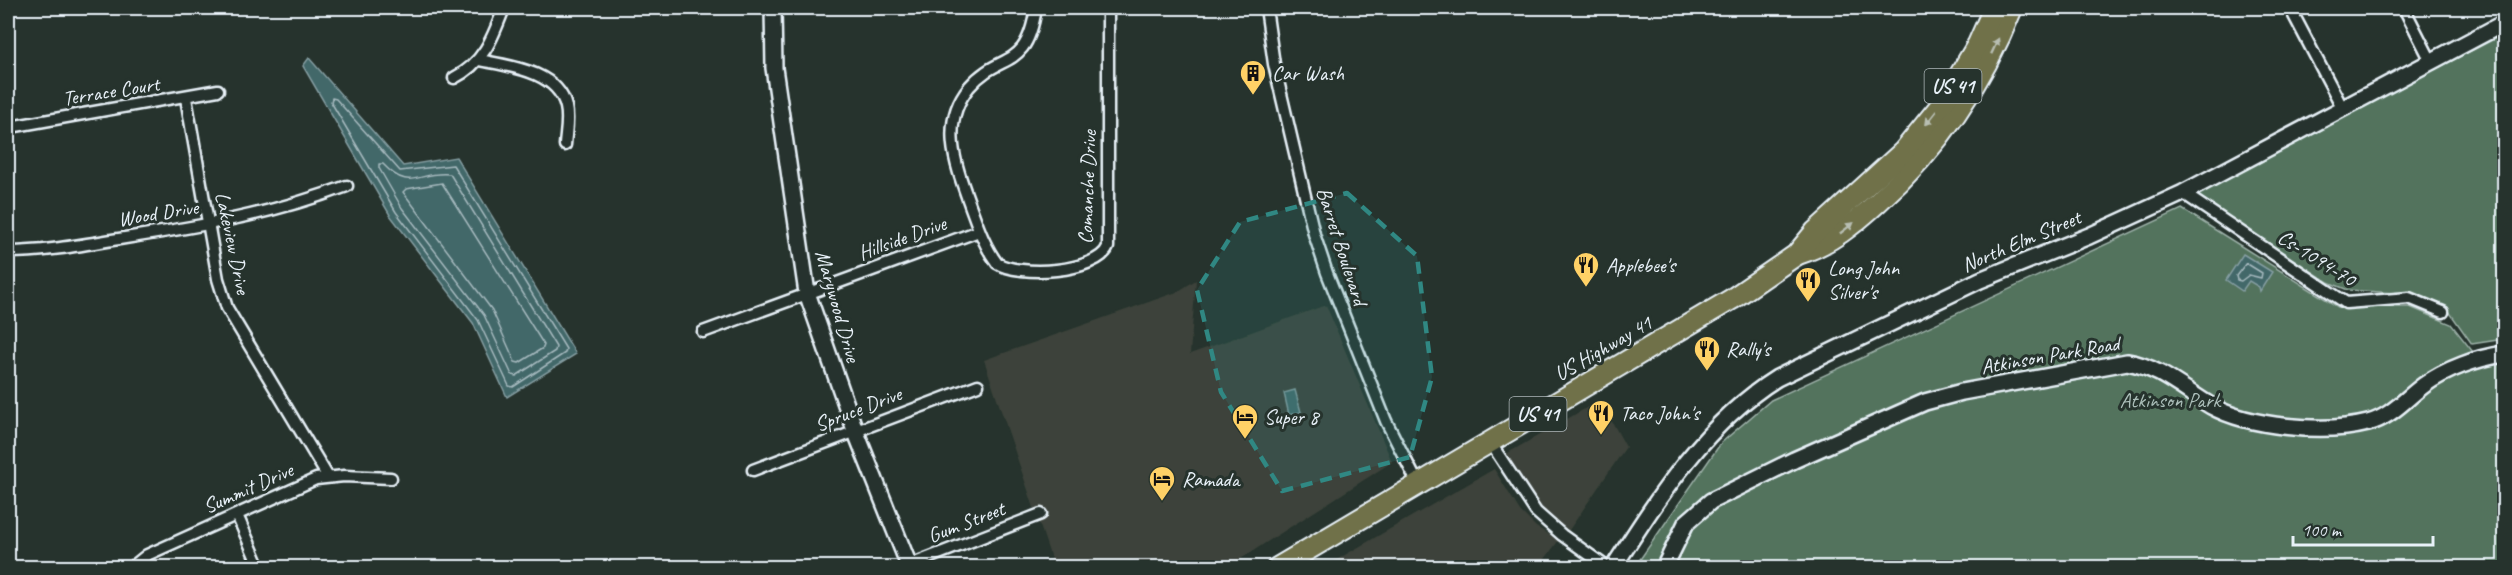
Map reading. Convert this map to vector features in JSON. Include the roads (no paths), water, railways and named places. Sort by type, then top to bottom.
[{"type":"highway","name":"US 41","points":[[1796,255],[1830,241],[1848,229],[1923,158],[1981,75],[2012,8]]},
{"type":"highway","name":"US 41","points":[[1796,255],[1815,232],[1903,152],[1928,122],[1963,70],[1993,10]]},
{"type":"highway","name":"US Highway 41","points":[[1277,567],[1732,299],[1796,255]]},
{"type":"street","points":[[454,78],[470,69],[479,60],[489,44],[504,8]]},
{"type":"street","name":"Marywood Drive","points":[[773,8],[774,68],[807,293],[855,430],[908,567]]},
{"type":"street","points":[[979,231],[953,154],[954,123],[960,103],[970,86],[985,74],[1010,60],[1024,47],[1032,32],[1036,8]]},
{"type":"street","name":"Comanche Drive","points":[[979,231],[997,263],[1010,270],[1048,270],[1079,266],[1095,261],[1105,253],[1109,232],[1108,8]]},
{"type":"street","name":"Barret Boulevard","points":[[1266,8],[1270,47],[1314,234],[1327,273],[1386,421],[1418,484]]},
{"type":"street","points":[[2290,8],[2342,107]]},
{"type":"street","points":[[2404,8],[2431,61]]},
{"type":"street","name":"North Elm Street","points":[[1613,567],[1707,436],[1733,410],[1761,388],[1841,346],[1980,279],[2088,236],[2183,193],[2342,107],[2505,23]]},
{"type":"street","points":[[479,60],[530,72],[545,79],[556,89],[567,109],[566,145]]},
{"type":"street","name":"Terrace Court","points":[[10,127],[186,98],[218,90]]},
{"type":"street","name":"Lakeview Drive","points":[[186,98],[218,279],[227,308],[328,477]]},
{"type":"street","name":"Wood Drive","points":[[8,252],[57,249],[208,225],[292,206],[347,186]]},
{"type":"street","name":"Cs-1094-70","points":[[2183,193],[2346,303],[2409,298],[2443,312]]},
{"type":"street","name":"Hillside Drive","points":[[702,332],[979,231]]},
{"type":"street","name":"Atkinson Park Road","points":[[1664,567],[1686,523],[1711,501],[1908,408],[1962,392],[2127,362],[2152,369],[2211,406],[2241,419],[2271,425],[2343,427],[2379,419],[2441,374],[2505,354]]},
{"type":"street","name":"Spruce Drive","points":[[753,470],[978,385]]},
{"type":"street","points":[[1491,442],[1536,512],[1562,535],[1608,567]]},
{"type":"street","name":"Summit Drive","points":[[131,567],[147,555],[309,482],[328,477],[391,478]]},
{"type":"street","name":"Gum Street","points":[[908,567],[1041,514]]},
{"type":"street","points":[[237,515],[260,567]]},
{"type":"water","points":[[309,58],[403,166],[456,157],[576,354],[507,397],[473,323],[390,215],[303,66]]},
{"type":"water","points":[[2243,254],[2272,272],[2260,291],[2259,287],[2249,281],[2242,291],[2226,280]]},
{"type":"water","points":[[1295,390],[1301,412],[1289,415],[1284,393]]},
{"type":"place","name":"Car Wash","points":[[1253,96]]},
{"type":"place","name":"Applebee's","points":[[1586,288]]},
{"type":"place","name":"Long John Silver's","points":[[1808,303]]},
{"type":"place","name":"Rally's","points":[[1707,372]]},
{"type":"place","name":"Taco John's","points":[[1601,436]]},
{"type":"place","name":"Super 8","points":[[1245,440]]},
{"type":"place","name":"Ramada","points":[[1162,502]]},
{"type":"park label","name":"Atkinson Park","points":[[2170,400]]}]
